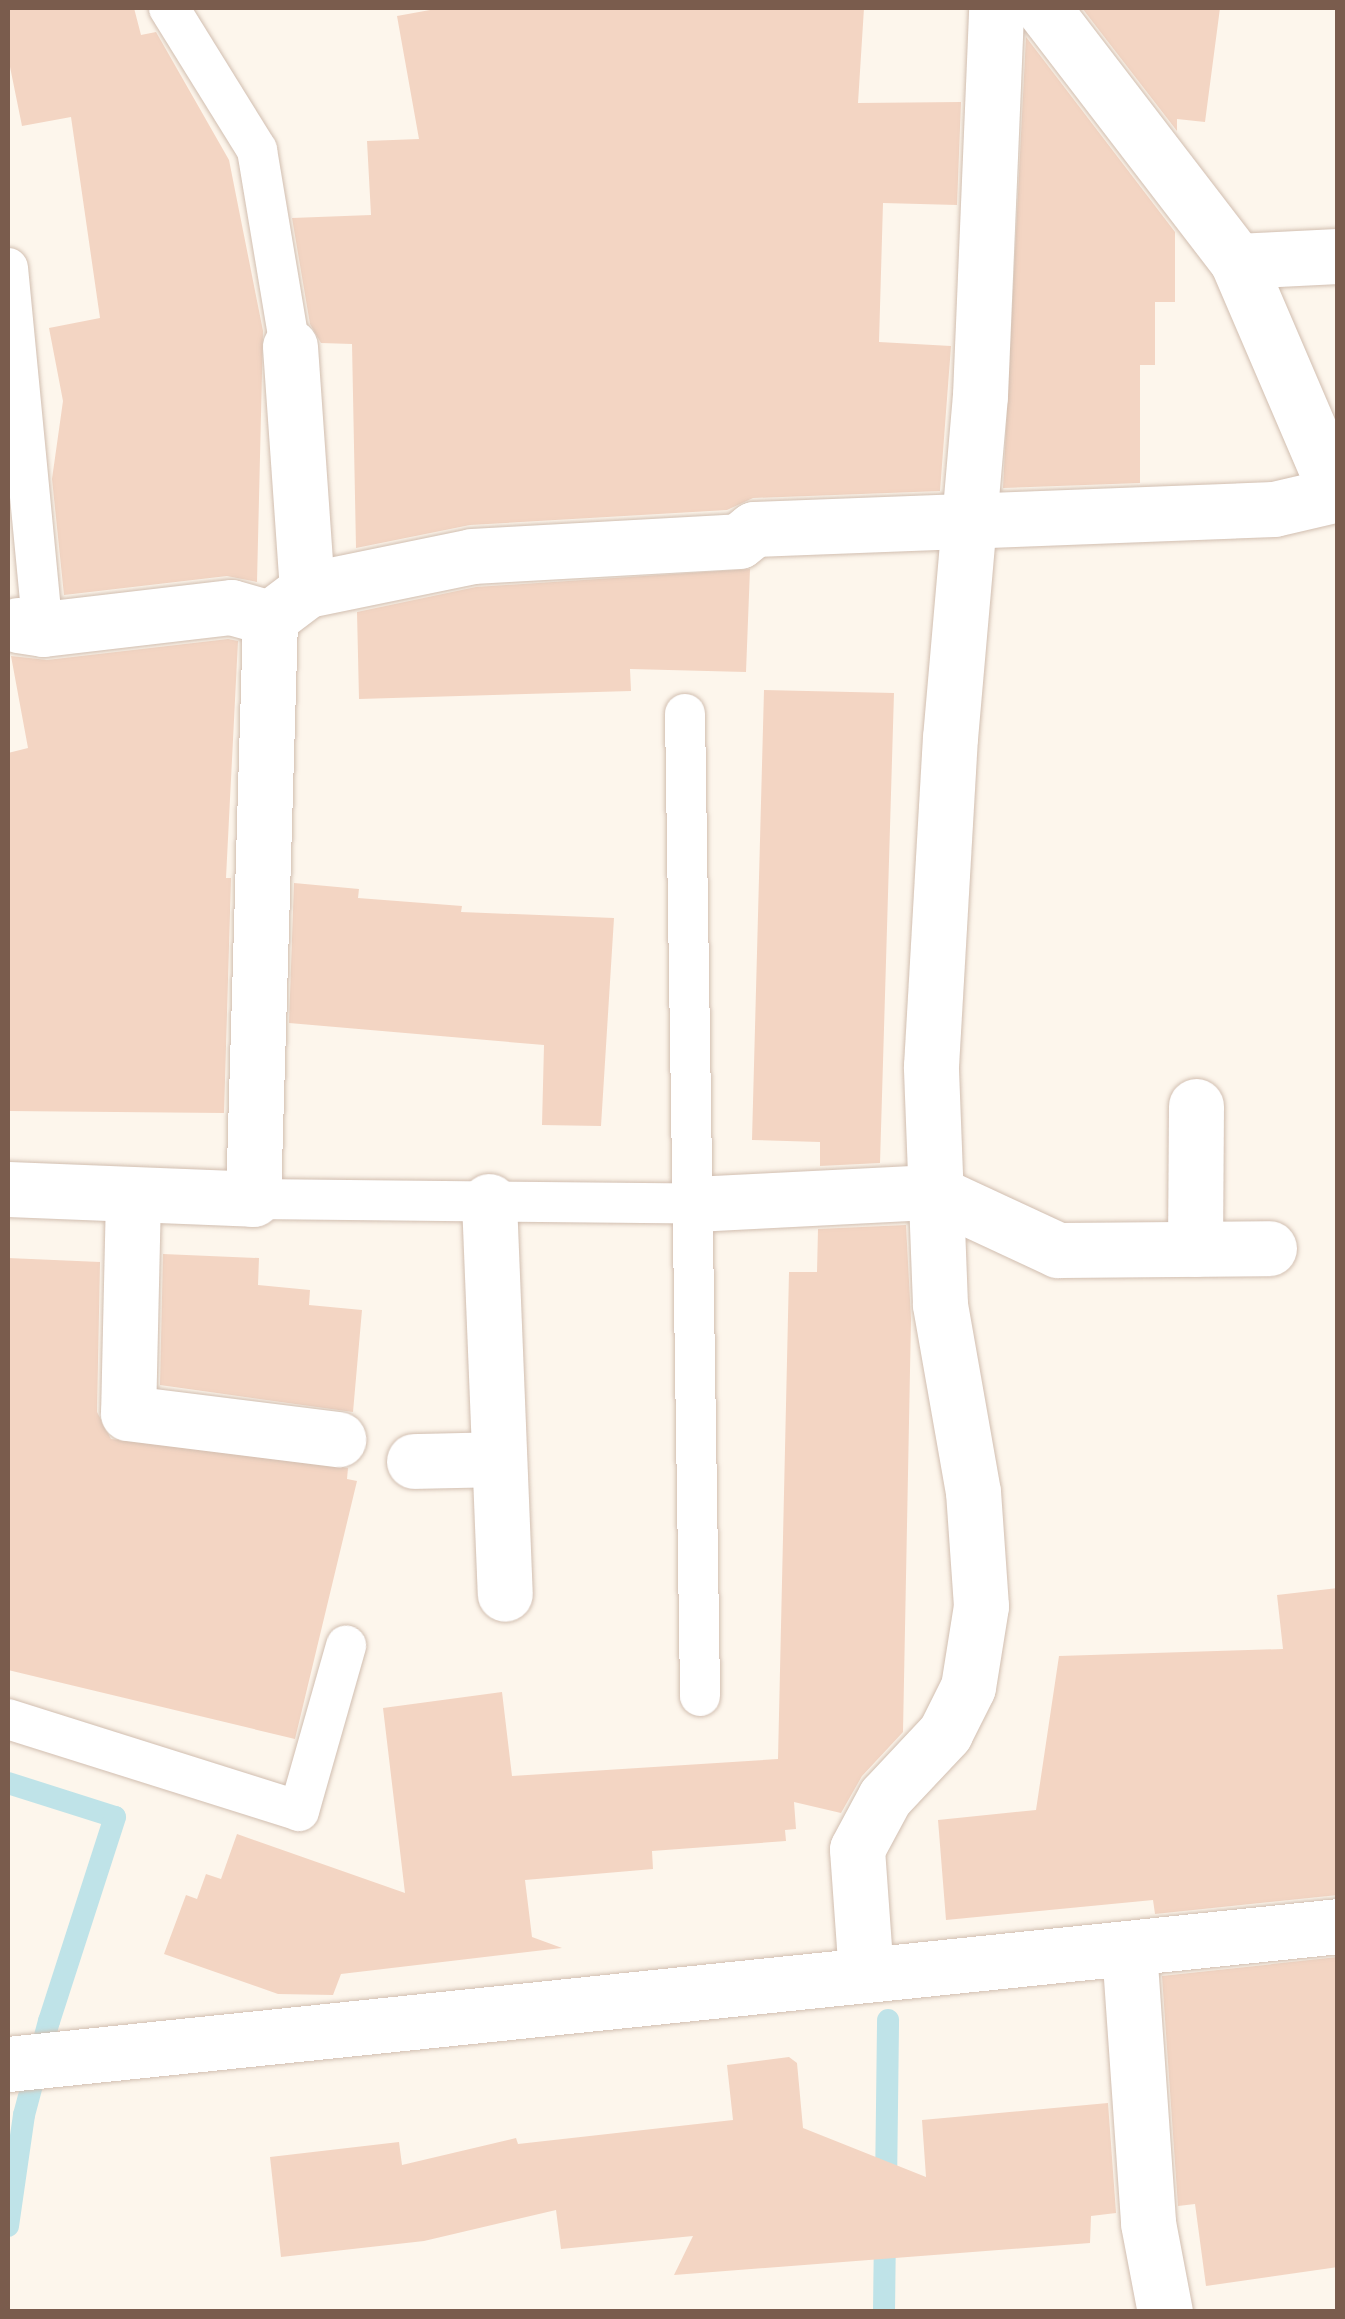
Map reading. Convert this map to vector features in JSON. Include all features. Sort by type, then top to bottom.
[{"type":"street","points":[[866,1975],[858,1849],[884,1796],[945,1733],[968,1687],[980,1606],[973,1492],[940,1304],[933,1192],[938,930],[971,520],[996,8]]},
{"type":"street","points":[[23,627],[288,604],[472,556],[739,541],[754,528],[1274,509],[1337,494],[1237,260],[1043,8]]},
{"type":"street","points":[[1237,260],[1338,256]]},
{"type":"street","points":[[8,1189],[254,1199],[288,604],[290,347]]},
{"type":"street","points":[[1195,1249],[1196,1106]]},
{"type":"street","points":[[694,1204],[933,1192],[1058,1250],[1269,1248]]},
{"type":"street","points":[[133,1196],[128,1413],[338,1439]]},
{"type":"street","points":[[489,1201],[505,1594]]},
{"type":"street","points":[[414,1461],[500,1460]]},
{"type":"street","points":[[8,2064],[1338,1926]]},
{"type":"street","points":[[1129,1949],[1148,2223],[1165,2312]]},
{"type":"lane","points":[[169,8],[256,150],[290,347]]},
{"type":"lane","points":[[8,268],[23,627]]},
{"type":"lane","points":[[685,714],[700,1696]]},
{"type":"lane","points":[[254,1199],[694,1204]]},
{"type":"lane","points":[[8,1720],[298,1811],[346,1646]]},
{"type":"building","points":[[8,8],[134,8],[141,35],[156,32],[229,160],[263,331],[257,582],[227,576],[64,595],[52,479],[63,401],[49,328],[100,318],[71,117],[22,126],[8,57]]},
{"type":"building","points":[[441,8],[864,8],[858,103],[961,102],[957,205],[883,203],[879,342],[951,346],[940,491],[753,498],[727,510],[470,525],[356,548],[352,344],[321,343],[310,324],[292,218],[371,215],[367,141],[419,139],[397,16]]},
{"type":"building","points":[[1082,8],[1220,8],[1205,122],[1177,119],[1177,131]]},
{"type":"building","points":[[1026,37],[1175,232],[1175,302],[1155,302],[1155,365],[1140,365],[1140,483],[1003,488]]},
{"type":"building","points":[[750,569],[746,672],[630,669],[631,691],[359,699],[357,612],[476,587]]},
{"type":"building","points":[[238,641],[226,878],[231,878],[224,1113],[8,1111],[8,753],[28,748],[11,656],[47,660]]},
{"type":"building","points":[[764,690],[894,693],[880,1163],[820,1166],[820,1142],[752,1140]]},
{"type":"building","points":[[294,883],[359,889],[358,898],[462,906],[461,912],[614,918],[601,1126],[542,1125],[544,1045],[289,1023]]},
{"type":"building","points":[[906,1225],[911,1319],[903,1732],[862,1776],[841,1813],[794,1802],[796,1829],[785,1830],[786,1841],[652,1851],[653,1869],[525,1880],[532,1937],[562,1948],[341,1974],[333,1995],[278,1994],[164,1954],[186,1895],[197,1899],[206,1874],[221,1879],[237,1834],[405,1893],[383,1708],[502,1692],[512,1776],[778,1759],[789,1272],[817,1272],[818,1229]]},
{"type":"building","points":[[163,1254],[259,1258],[258,1285],[310,1290],[309,1305],[362,1310],[353,1412],[160,1385]]},
{"type":"building","points":[[8,1258],[100,1262],[97,1412],[111,1439],[348,1468],[347,1479],[357,1481],[295,1739],[8,1670]]},
{"type":"building","points":[[1338,1588],[1338,1895],[1155,1914],[1153,1900],[946,1920],[938,1820],[1036,1810],[1059,1656],[1283,1649],[1277,1595]]},
{"type":"building","points":[[1338,1957],[1338,2267],[1206,2286],[1195,2204],[1178,2206],[1162,1976]]},
{"type":"building","points":[[789,2057],[797,2063],[803,2128],[926,2177],[922,2120],[1108,2103],[1116,2213],[1091,2216],[1090,2243],[674,2275],[693,2236],[561,2249],[556,2210],[424,2241],[281,2257],[270,2157],[399,2142],[402,2165],[516,2138],[518,2144],[733,2120],[727,2065]]},
{"type":"waterway","points":[[8,1783],[115,1817],[49,2021],[24,2115],[8,2226]]},
{"type":"waterway","points":[[886,2188],[888,2020]]},
{"type":"waterway","points":[[884,2312],[885,2230]]}]
